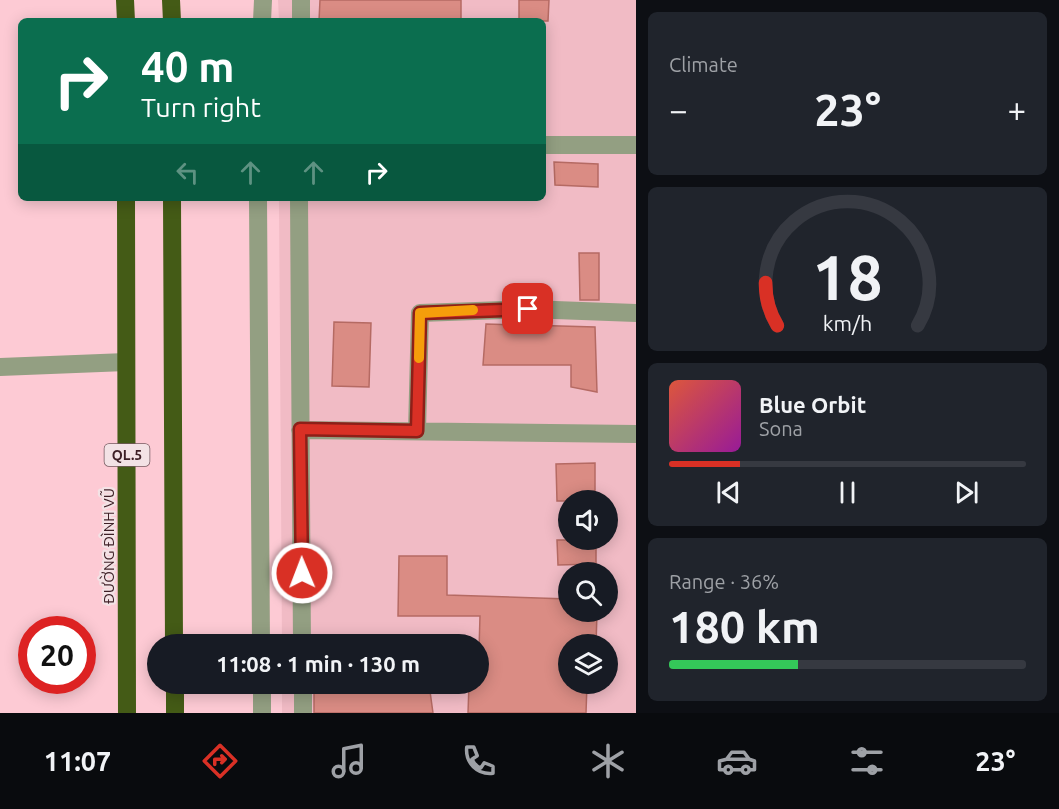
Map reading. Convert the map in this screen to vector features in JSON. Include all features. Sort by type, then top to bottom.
[{"type":"highway","points":[[125,0],[126,18]]},
{"type":"highway","points":[[171,0],[172,18]]},
{"type":"highway","name":"ĐƯỜNG ĐÌNH VŨ","points":[[126,201],[127,713]]},
{"type":"highway","points":[[172,201],[174,634]]},
{"type":"highway","points":[[175,694],[175,713]]},
{"type":"lane","points":[[262,18],[263,0]]},
{"type":"lane","points":[[301,0],[301,18]]},
{"type":"lane","points":[[546,145],[636,145]]},
{"type":"lane","points":[[258,201],[261,634]]},
{"type":"lane","points":[[299,201],[302,634]]},
{"type":"lane","points":[[417,431],[420,313],[528,309],[636,313]]},
{"type":"lane","points":[[0,367],[126,362]]},
{"type":"lane","points":[[300,429],[636,434]]},
{"type":"lane","points":[[262,694],[262,713]]},
{"type":"lane","points":[[303,694],[303,713]]},
{"type":"shaded area","points":[[278,0],[636,0],[636,713],[282,713],[282,694],[489,694],[489,634],[282,634],[279,201],[546,201],[546,18],[279,18]]},
{"type":"building","points":[[320,0],[461,0],[461,18],[319,18]]},
{"type":"building","points":[[519,0],[549,0],[548,21],[546,18],[519,18]]},
{"type":"building","points":[[554,162],[598,164],[598,187],[555,185]]},
{"type":"building","points":[[579,253],[599,253],[599,300],[580,300]]},
{"type":"building","points":[[334,322],[371,323],[369,387],[332,386]]},
{"type":"building","points":[[486,324],[595,327],[597,392],[571,387],[571,365],[483,365]]},
{"type":"building","points":[[595,463],[595,490],[558,490],[557,501],[556,464]]},
{"type":"building","points":[[557,540],[558,550],[596,550],[596,562],[558,562],[558,565]]},
{"type":"building","points":[[399,556],[447,556],[447,595],[558,599],[558,622],[597,622],[596,634],[558,634],[558,694],[587,694],[586,713],[468,713],[469,694],[489,694],[489,634],[479,634],[480,616],[398,616]]},
{"type":"building","points":[[314,694],[430,694],[433,713],[314,713]]},
{"type":"slow traffic","points":[[419,358],[420,313],[473,310]]},
{"type":"route","points":[[302,573],[300,429],[417,431],[420,313],[528,309]]}]
